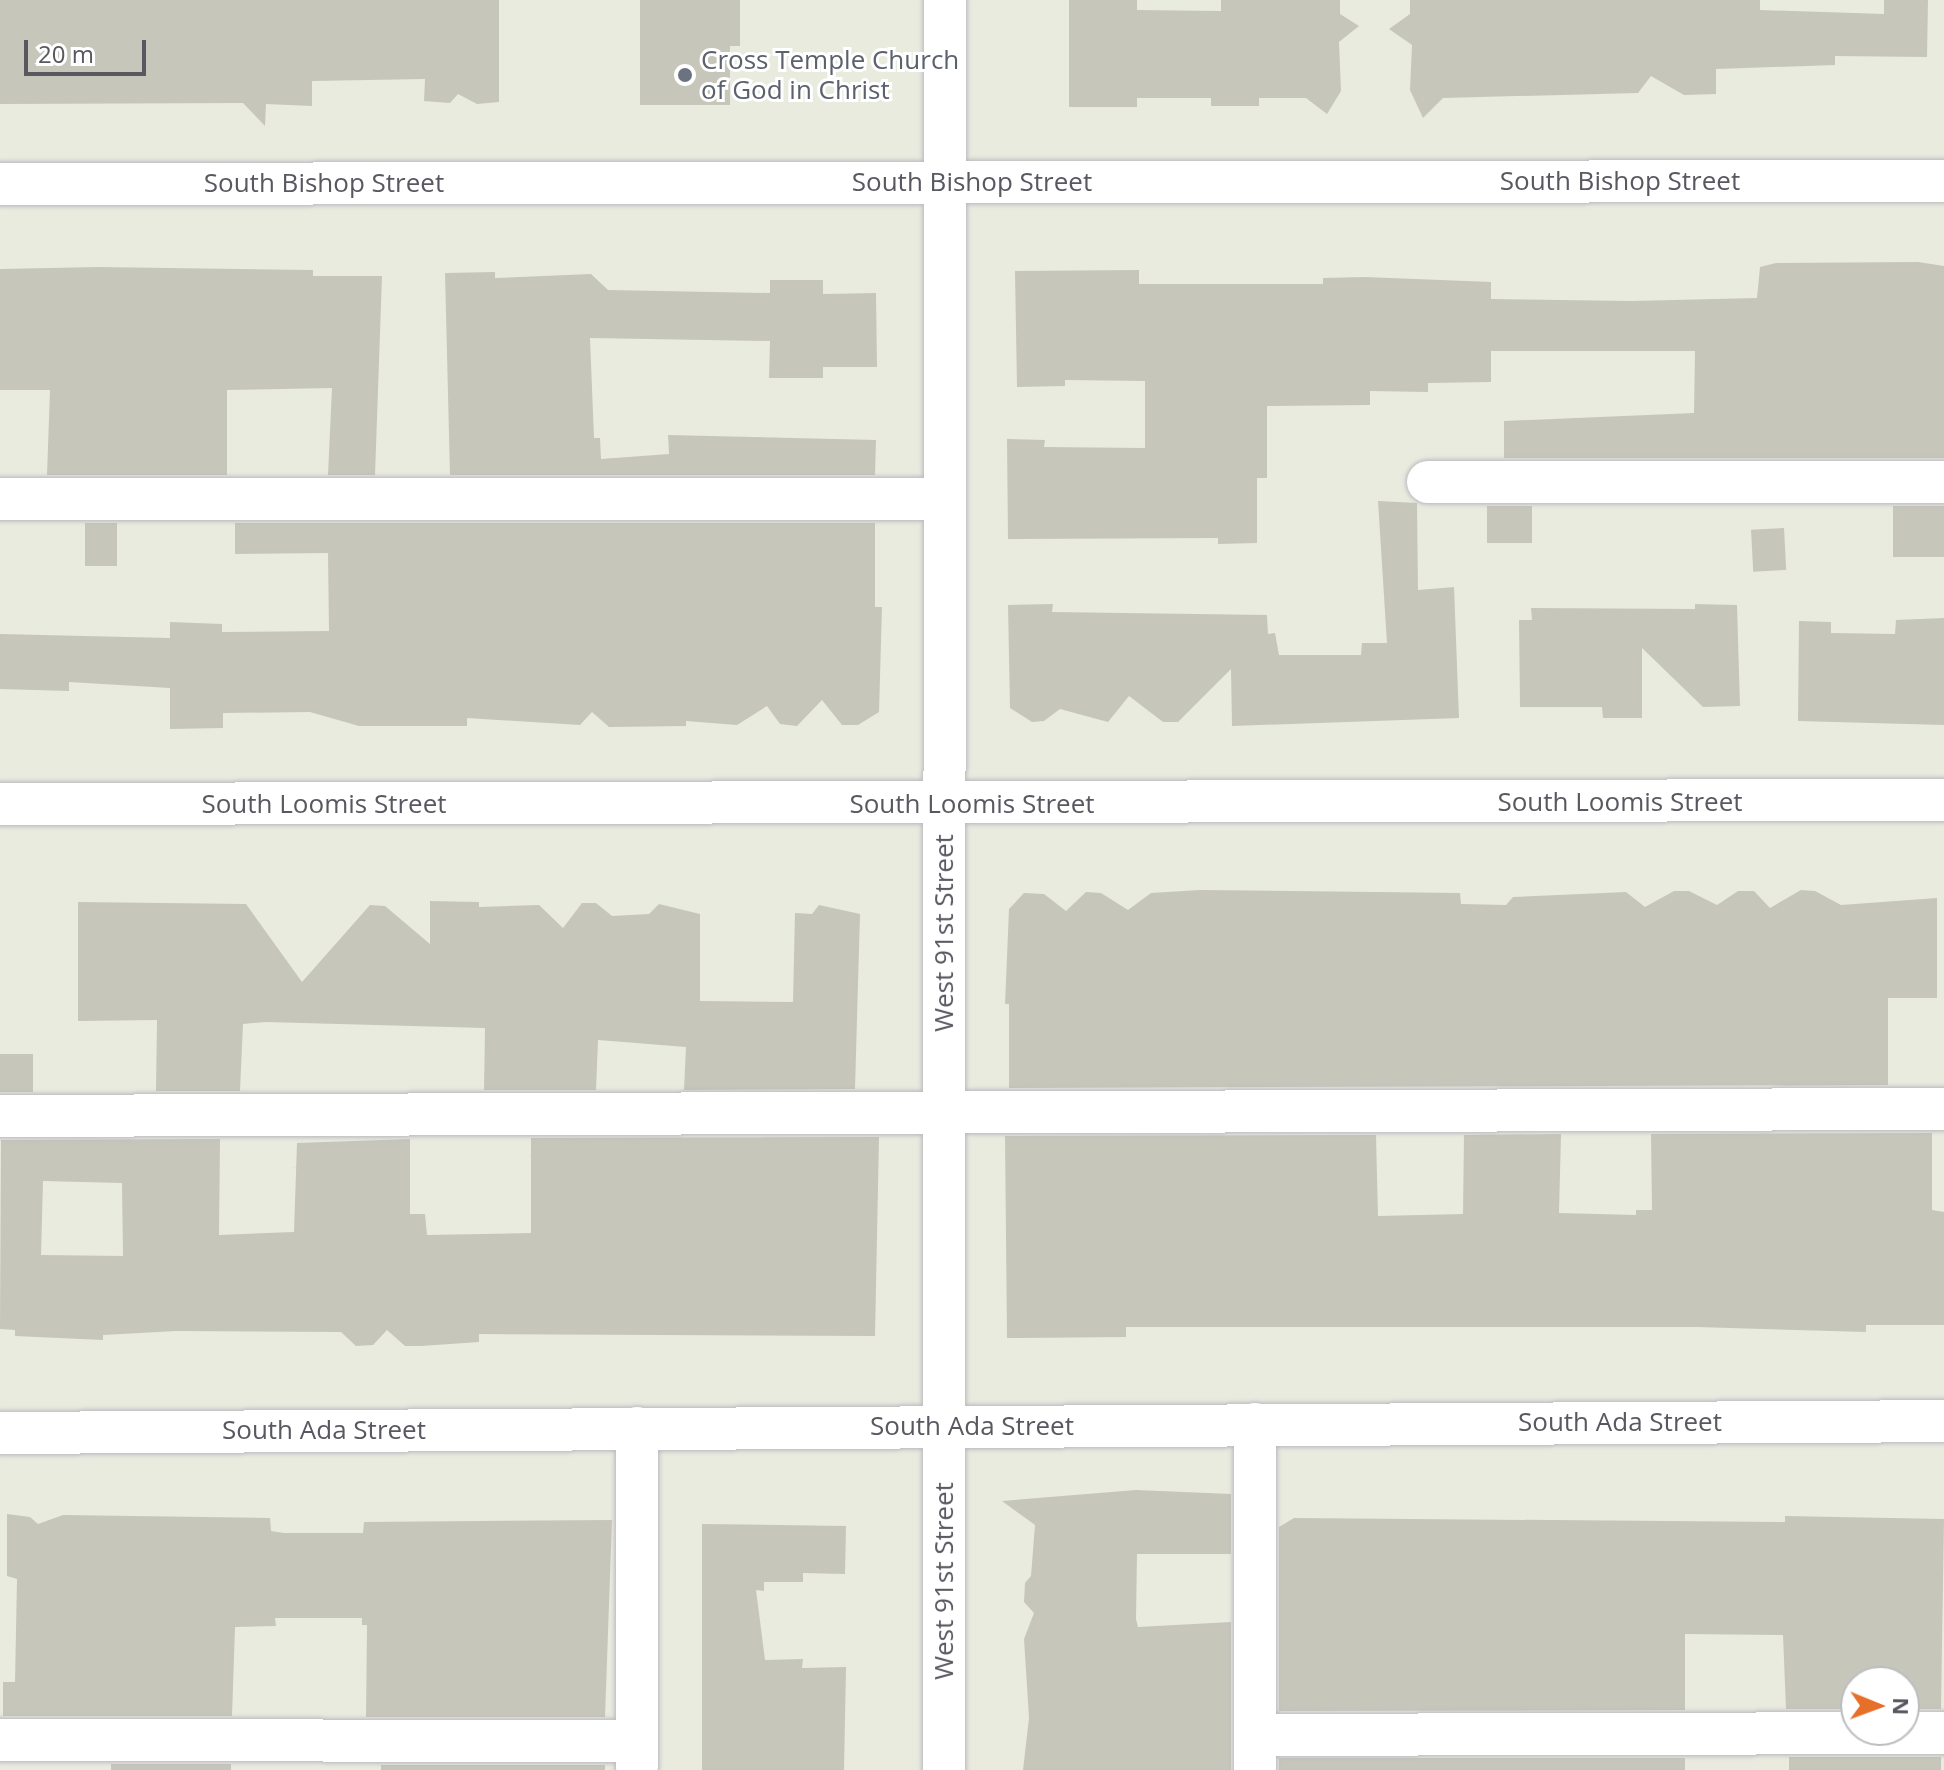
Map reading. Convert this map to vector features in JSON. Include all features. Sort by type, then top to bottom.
[{"type":"street","name":"West 91st Street","points":[[944,1770],[945,0]]},
{"type":"street","name":"South Bishop Street","points":[[0,184],[1944,181]]},
{"type":"street","points":[[1428,482],[1944,482]]},
{"type":"street","points":[[0,499],[944,499]]},
{"type":"street","name":"South Loomis Street","points":[[0,804],[1944,800]]},
{"type":"street","points":[[0,1116],[1944,1109]]},
{"type":"street","name":"South Ada Street","points":[[0,1433],[1944,1421]]},
{"type":"street","points":[[1255,1424],[1255,1753],[1944,1733]]},
{"type":"street","points":[[0,1740],[637,1755],[637,1428]]},
{"type":"building","points":[[0,0],[499,0],[499,102],[477,104],[458,94],[450,103],[424,101],[425,79],[312,81],[312,106],[266,104],[265,126],[243,103],[0,104]]},
{"type":"building","name":"Cross Temple Church of God in Christ","points":[[640,0],[740,0],[740,46],[730,46],[730,105],[640,105]]},
{"type":"building","points":[[1069,0],[1137,0],[1137,10],[1221,11],[1221,0],[1340,0],[1340,14],[1359,26],[1339,42],[1341,91],[1327,114],[1306,98],[1259,98],[1259,106],[1211,106],[1211,98],[1137,98],[1137,107],[1069,107]]},
{"type":"building","points":[[1410,0],[1760,0],[1760,10],[1884,14],[1884,0],[1928,0],[1927,57],[1835,56],[1835,65],[1716,69],[1716,94],[1684,95],[1651,76],[1638,93],[1443,98],[1423,118],[1410,90],[1412,45],[1389,29],[1410,14]]},
{"type":"building","points":[[1918,262],[1944,266],[1944,458],[1504,458],[1504,421],[1694,413],[1695,351],[1491,351],[1491,382],[1428,383],[1428,392],[1370,391],[1370,405],[1267,406],[1267,478],[1257,478],[1257,543],[1218,544],[1218,538],[1008,539],[1007,439],[1045,440],[1044,447],[1145,448],[1145,381],[1065,380],[1065,386],[1017,387],[1015,271],[1139,270],[1139,284],[1323,284],[1323,278],[1365,277],[1491,282],[1491,299],[1632,301],[1757,298],[1760,267],[1776,263]]},
{"type":"building","points":[[0,269],[313,270],[313,276],[382,276],[375,475],[328,475],[332,388],[227,390],[227,475],[47,475],[50,390],[0,390]]},
{"type":"building","points":[[495,272],[495,278],[591,274],[608,290],[770,293],[770,280],[823,280],[823,294],[876,293],[877,367],[823,367],[823,378],[769,378],[770,341],[590,338],[594,438],[600,438],[601,459],[669,454],[668,435],[876,440],[875,475],[450,475],[445,273]]},
{"type":"building","points":[[1378,501],[1417,503],[1418,590],[1454,587],[1459,718],[1232,726],[1231,669],[1178,722],[1163,722],[1129,696],[1108,722],[1060,709],[1044,721],[1032,722],[1010,708],[1008,605],[1053,604],[1052,612],[1267,615],[1268,634],[1275,633],[1279,655],[1361,655],[1362,643],[1387,643]]},
{"type":"building","points":[[1487,506],[1532,506],[1532,543],[1487,543]]},
{"type":"building","points":[[1893,506],[1944,506],[1944,557],[1893,557]]},
{"type":"building","points":[[85,523],[117,523],[117,566],[85,566]]},
{"type":"building","points":[[235,523],[875,523],[875,607],[882,607],[879,712],[858,725],[842,725],[822,700],[797,726],[780,724],[767,706],[737,725],[686,721],[686,726],[609,727],[592,712],[580,725],[467,718],[467,726],[359,726],[310,712],[223,713],[223,728],[170,729],[170,688],[69,682],[69,691],[0,689],[0,634],[170,638],[170,622],[222,624],[222,632],[329,631],[328,553],[235,554]]},
{"type":"building","points":[[1784,528],[1786,570],[1753,572],[1751,530]]},
{"type":"building","points":[[1695,604],[1737,605],[1740,706],[1703,707],[1642,648],[1642,718],[1603,718],[1602,707],[1520,707],[1519,620],[1532,620],[1531,608],[1695,609]]},
{"type":"building","points":[[1944,618],[1944,725],[1798,721],[1799,621],[1831,622],[1831,633],[1895,634],[1896,620]]},
{"type":"building","points":[[1200,890],[1460,893],[1461,904],[1506,905],[1513,897],[1626,892],[1645,907],[1674,891],[1689,891],[1717,905],[1738,891],[1754,891],[1770,908],[1801,890],[1815,891],[1841,905],[1937,898],[1937,998],[1888,998],[1888,1085],[1009,1088],[1009,1004],[1005,1004],[1009,909],[1024,893],[1044,894],[1066,911],[1086,892],[1101,893],[1128,910],[1151,893]]},
{"type":"building","points":[[430,901],[479,902],[479,907],[539,905],[563,928],[582,903],[596,903],[612,916],[649,914],[659,904],[700,914],[700,1001],[793,1002],[795,913],[812,914],[819,905],[860,914],[855,1089],[684,1090],[686,1047],[598,1040],[596,1090],[484,1090],[485,1028],[266,1022],[243,1024],[240,1091],[156,1091],[157,1020],[78,1021],[78,902],[246,904],[302,982],[370,905],[385,906],[430,944]]},
{"type":"building","points":[[0,1054],[33,1054],[33,1092],[0,1092]]},
{"type":"building","points":[[1932,1133],[1932,1210],[1944,1212],[1944,1325],[1866,1325],[1866,1332],[1697,1327],[1126,1327],[1126,1337],[1007,1338],[1005,1136],[1376,1135],[1378,1216],[1463,1214],[1464,1135],[1561,1134],[1559,1213],[1636,1215],[1636,1210],[1652,1210],[1651,1134]]},
{"type":"building","points":[[879,1137],[875,1336],[479,1334],[479,1342],[405,1346],[387,1330],[373,1345],[356,1346],[341,1332],[176,1331],[103,1335],[103,1340],[15,1336],[15,1330],[0,1329],[1,1140],[220,1139],[219,1235],[294,1232],[297,1143],[410,1139],[410,1214],[425,1214],[427,1235],[531,1233],[531,1138]],"holes":[[[43,1181],[122,1183],[123,1256],[41,1255]]]},
{"type":"building","points":[[1136,1490],[1231,1494],[1231,1554],[1137,1554],[1136,1619],[1138,1627],[1231,1622],[1231,1770],[1023,1770],[1029,1718],[1024,1639],[1034,1613],[1024,1602],[1025,1583],[1031,1576],[1035,1525],[1002,1501]]},
{"type":"building","points":[[7,1514],[30,1517],[38,1524],[63,1515],[270,1518],[271,1531],[284,1533],[363,1533],[364,1522],[612,1520],[605,1717],[366,1717],[367,1625],[362,1625],[362,1618],[275,1618],[276,1626],[235,1627],[232,1716],[3,1716],[3,1682],[15,1682],[17,1579],[7,1576]]},
{"type":"building","points":[[1785,1516],[1944,1519],[1941,1709],[1920,1709],[1920,1666],[1840,1666],[1840,1709],[1786,1709],[1783,1635],[1685,1634],[1685,1710],[1279,1711],[1279,1527],[1294,1518],[1785,1522]]},
{"type":"building","points":[[702,1524],[846,1526],[845,1574],[803,1573],[803,1582],[764,1582],[764,1591],[756,1590],[765,1660],[803,1659],[802,1668],[846,1667],[844,1770],[702,1770]]},
{"type":"building","points":[[1789,1757],[1941,1757],[1941,1770],[1789,1770]]},
{"type":"building","points":[[1279,1758],[1685,1758],[1685,1770],[1279,1770]]},
{"type":"building","points":[[111,1764],[231,1764],[231,1770],[111,1770]]},
{"type":"building","points":[[381,1765],[605,1765],[605,1770],[381,1770]]},
{"type":"place","name":"Cross Temple Church of God in Christ","points":[[685,75]]}]
